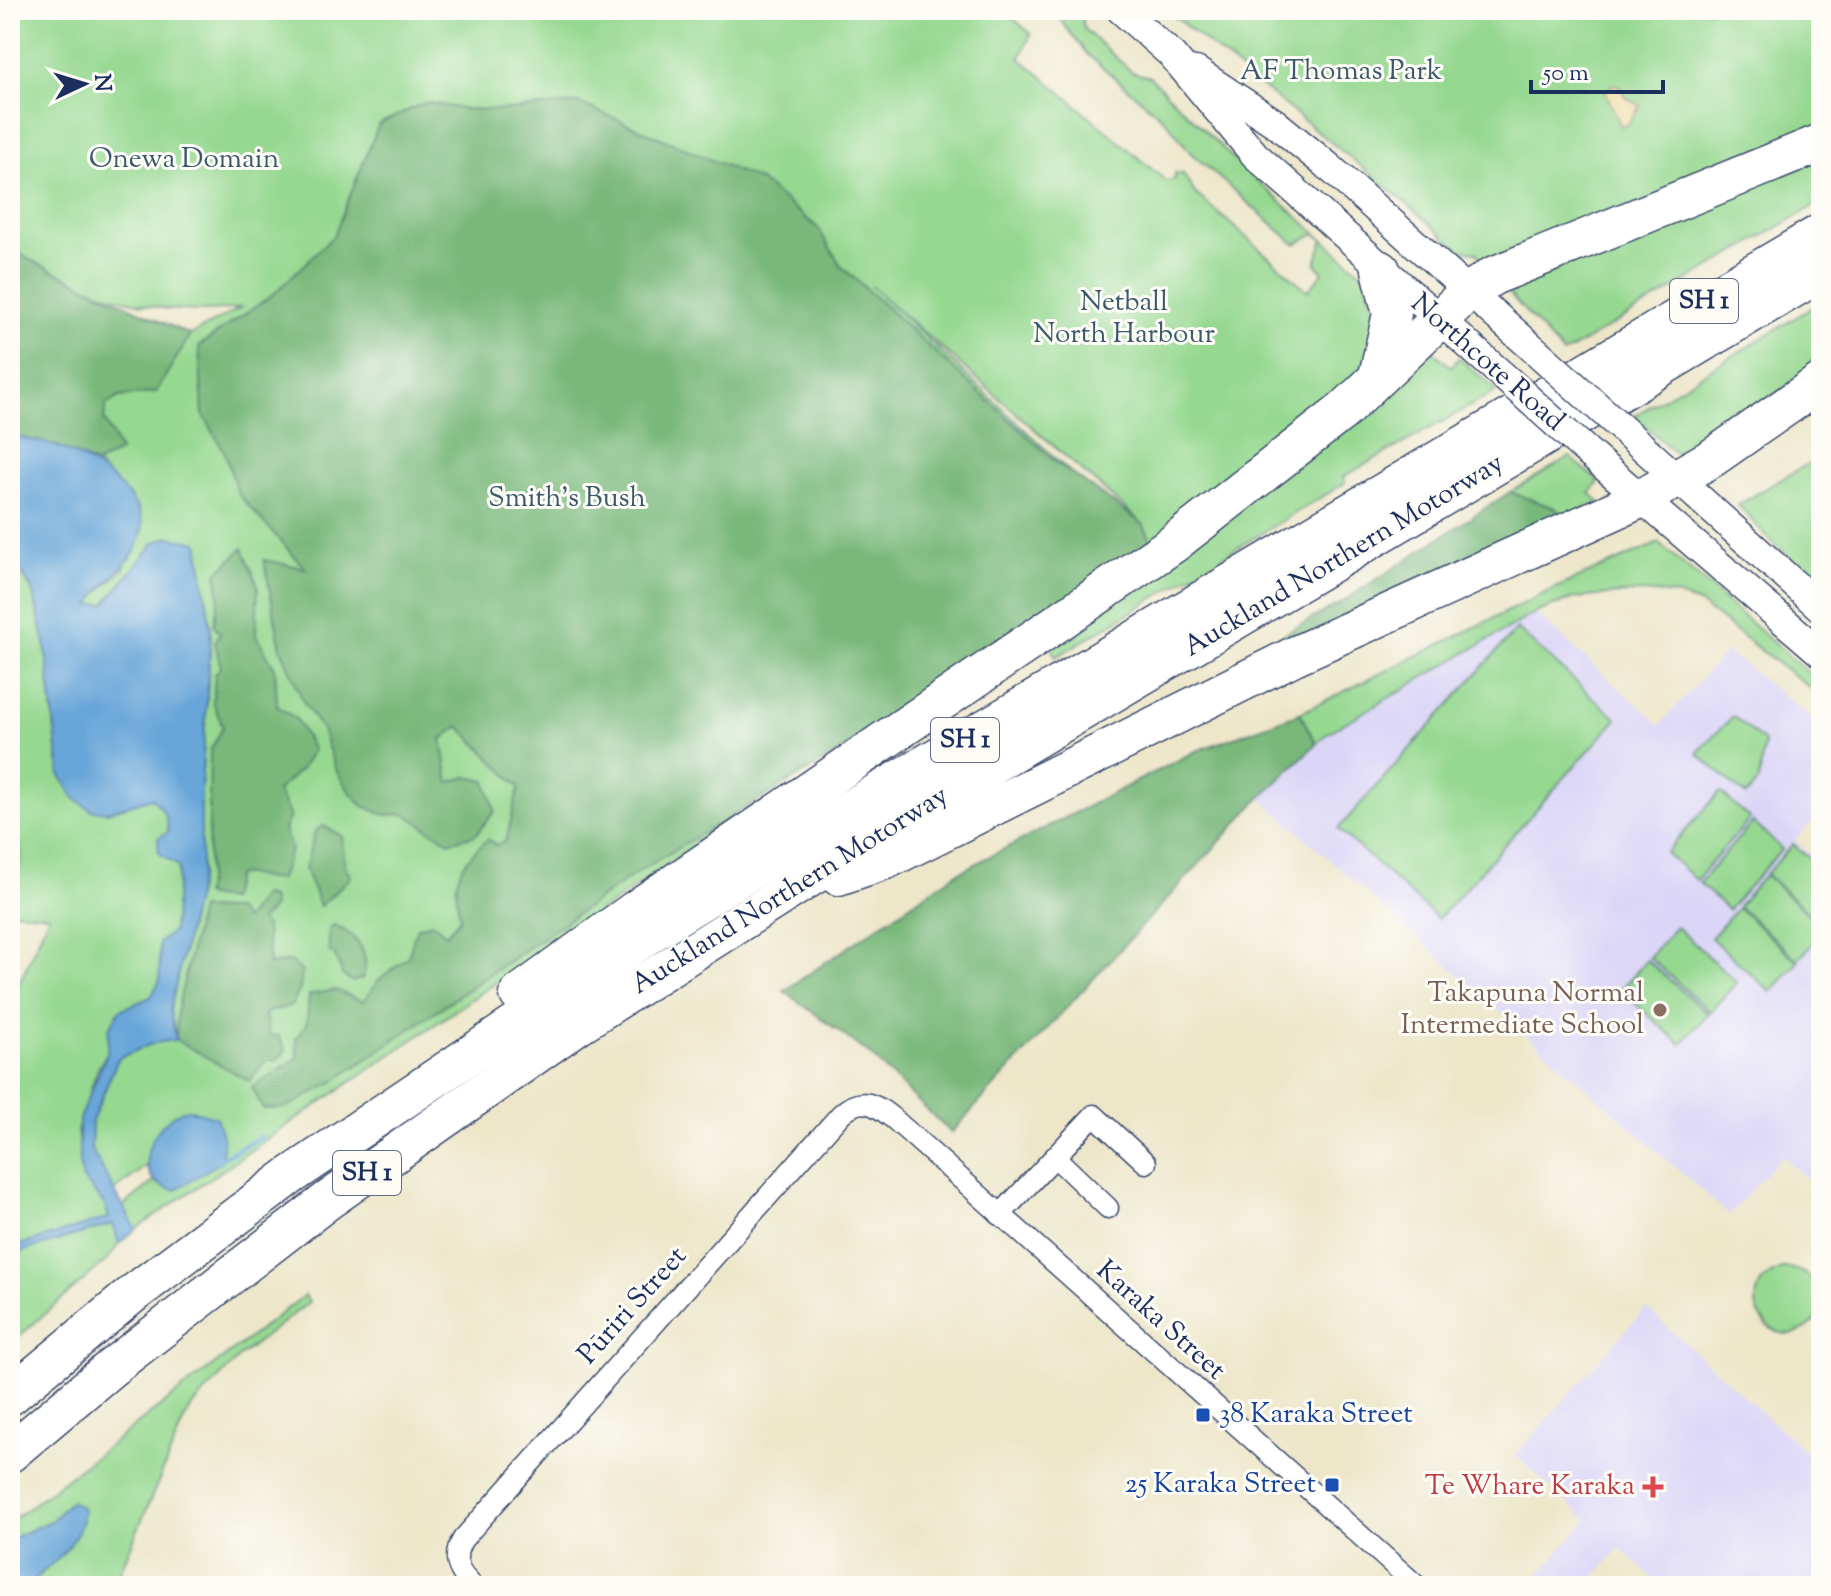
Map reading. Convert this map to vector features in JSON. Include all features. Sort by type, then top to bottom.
[{"type":"highway","points":[[429,1084],[525,988],[1173,544],[1266,473],[1378,376],[1468,292],[1513,266],[1821,143]]},
{"type":"highway","name":"Auckland Northern Motorway","points":[[10,1396],[134,1293],[290,1176],[672,919],[875,794],[1821,233]]},
{"type":"highway","points":[[1378,376],[1392,314],[1381,270]]},
{"type":"highway","name":"Auckland Northern Motorway","points":[[10,1453],[111,1368],[327,1201],[578,1025],[775,897],[1821,272]]},
{"type":"highway","points":[[775,897],[888,859],[1294,656],[1666,493],[1821,382]]},
{"type":"main road","name":"Northcote Road","points":[[1121,10],[1172,55],[1275,123],[1627,433],[1666,493],[1683,531],[1821,653]]},
{"type":"main road","name":"Northcote Road","points":[[1172,55],[1255,155],[1591,455],[1666,493],[1719,515],[1821,608]]},
{"type":"street","name":"Karaka Street","points":[[864,1101],[877,1106],[895,1120],[1417,1586]]},
{"type":"street","name":"Pūriri Street","points":[[473,1586],[462,1575],[457,1560],[463,1539],[841,1114],[855,1103],[864,1101]]},
{"type":"street","points":[[1000,1215],[1094,1115],[1146,1163]]},
{"type":"street","points":[[1055,1157],[1108,1208]]},
{"type":"shaded area","name":"Takapuna Normal Intermediate School","points":[[1535,613],[1660,725],[1726,651],[1821,725],[1821,812],[1794,841],[1821,864],[1821,1191],[1782,1156],[1729,1215],[1260,798],[1326,734]]},
{"type":"shaded area","name":"Te Whare Karaka","points":[[1646,1308],[1821,1466],[1821,1586],[1662,1586],[1620,1548],[1586,1586],[1529,1586],[1587,1520],[1515,1455]]},
{"type":"green space","name":"Smith's Bush","points":[[10,10],[1004,10],[1031,34],[1020,58],[1166,181],[1175,179],[1175,173],[1183,174],[1195,193],[1308,291],[1323,272],[1316,264],[1323,239],[1365,276],[1376,318],[1366,360],[1345,385],[1154,545],[1143,524],[871,286],[1132,530],[624,895],[136,1229],[123,1206],[156,1180],[146,1166],[114,1191],[91,1149],[92,1121],[118,1058],[154,1043],[176,1039],[170,1010],[201,873],[201,788],[211,631],[198,542],[168,537],[154,543],[105,604],[90,605],[95,595],[124,569],[139,510],[96,464],[120,451],[104,419],[106,405],[119,397],[156,392],[190,335],[242,307],[212,311],[182,310],[122,299],[64,277],[10,249]]},
{"type":"green space","points":[[1063,10],[1073,10],[1082,17],[1084,29],[1132,72],[1150,77],[1249,174],[1323,239],[1315,234],[1295,244],[1191,153],[1166,121],[1087,54],[1057,16]]},
{"type":"green space","name":"AF Thomas Park","points":[[1166,10],[1821,10],[1821,131],[1489,265],[1476,252],[1460,250],[1387,187]]},
{"type":"green space","name":"Smith's Bush","points":[[426,102],[462,109],[509,110],[579,103],[759,180],[818,228],[841,266],[1058,464],[1143,524],[1154,545],[988,664],[641,870],[333,1082],[286,1108],[263,1109],[252,1087],[298,1058],[296,1039],[307,1023],[309,995],[335,990],[363,1001],[379,980],[408,957],[417,927],[433,923],[446,934],[460,918],[457,882],[463,865],[488,839],[496,845],[506,841],[519,787],[459,726],[442,739],[449,782],[467,777],[486,781],[495,811],[475,835],[449,842],[405,814],[385,815],[363,806],[349,791],[336,770],[322,730],[304,703],[281,649],[264,560],[305,568],[238,494],[225,453],[203,414],[199,346],[276,292],[334,235],[379,124]]},
{"type":"green space","points":[[1821,156],[1821,202],[1563,354],[1508,292],[1511,281]]},
{"type":"green space","points":[[10,245],[28,259],[190,335],[156,392],[119,397],[106,405],[104,419],[120,451],[96,464],[58,446],[10,435]]},
{"type":"green space","points":[[1821,302],[1821,363],[1691,450],[1675,453],[1634,416]]},
{"type":"green space","points":[[1429,347],[1451,367],[1459,358],[1497,391],[1343,477],[1345,483],[1056,657],[1048,643]]},
{"type":"green space","points":[[1821,456],[1821,585],[1767,537],[1738,505]]},
{"type":"green space","points":[[1570,457],[1599,482],[1590,493],[1600,503],[1564,517],[1555,508],[1510,492]]},
{"type":"green space","points":[[1510,492],[1555,508],[1564,517],[1265,654],[1262,646],[1339,604]]},
{"type":"green space","points":[[1659,543],[1821,684],[1821,696],[1701,605],[1676,595],[1642,592],[1575,598],[1535,613],[1326,734],[1316,744],[1300,713],[1553,589]]},
{"type":"green space","points":[[243,548],[258,586],[256,635],[275,668],[277,706],[296,719],[313,750],[301,769],[277,791],[290,816],[284,829],[291,849],[280,879],[236,876],[229,900],[204,895],[208,877],[210,751],[223,727],[213,703],[215,673],[221,668],[215,642],[220,633],[214,625],[219,597],[217,573]]},
{"type":"green space","points":[[10,553],[32,591],[45,643],[60,774],[74,798],[107,812],[151,797],[164,809],[168,820],[169,858],[179,866],[173,932],[159,943],[160,980],[151,997],[120,1010],[109,1028],[107,1053],[97,1070],[77,1131],[83,1179],[105,1205],[109,1218],[14,1248],[10,1248],[10,1004],[49,915],[10,911],[10,879],[18,869],[22,855],[10,812]]},
{"type":"green space","points":[[1517,629],[1617,719],[1438,919],[1338,829]]},
{"type":"green space","points":[[1300,713],[1316,744],[1260,798],[951,1133],[867,1052],[784,991],[955,874],[1196,751]]},
{"type":"green space","points":[[1733,716],[1764,742],[1759,781],[1746,796],[1697,753]]},
{"type":"green space","points":[[1720,792],[1750,819],[1696,880],[1666,853]]},
{"type":"green space","points":[[1753,822],[1782,849],[1728,910],[1699,883]]},
{"type":"green space","points":[[323,826],[342,836],[345,866],[351,877],[320,906],[305,869],[315,831]]},
{"type":"green space","points":[[1793,844],[1821,869],[1821,923],[1766,874]]},
{"type":"green space","points":[[1765,875],[1821,926],[1821,934],[1798,960],[1738,906]]},
{"type":"green space","points":[[263,895],[272,899],[273,907],[261,920],[266,928],[269,965],[291,961],[302,972],[300,989],[292,1005],[265,1013],[269,1035],[279,1036],[286,1051],[277,1060],[266,1061],[249,1081],[176,1040],[177,1012],[200,909],[236,910],[245,920]]},
{"type":"green space","points":[[1738,908],[1798,962],[1771,992],[1711,938]]},
{"type":"green space","points":[[334,925],[349,934],[360,946],[365,960],[363,978],[353,982],[343,976],[334,954],[329,952],[329,929]]},
{"type":"green space","points":[[1676,927],[1737,982],[1710,1012],[1649,957]]},
{"type":"green space","points":[[1647,960],[1708,1014],[1681,1044],[1620,990]]},
{"type":"green space","points":[[113,1224],[119,1244],[108,1259],[10,1344],[10,1255]]},
{"type":"green space","points":[[1785,1268],[1811,1278],[1820,1301],[1816,1320],[1800,1331],[1784,1333],[1771,1328],[1761,1318],[1756,1304],[1758,1290],[1767,1277]]},
{"type":"green space","points":[[305,1295],[309,1302],[241,1355],[188,1411],[114,1586],[26,1586],[60,1556],[51,1521],[10,1539],[10,1522]]},
{"type":"sand","points":[[1612,85],[1618,85],[1625,96],[1640,106],[1627,125],[1621,126],[1605,91]]},
{"type":"water","points":[[10,435],[52,445],[85,460],[115,481],[137,508],[142,522],[137,547],[90,605],[105,604],[154,543],[168,537],[198,542],[211,631],[201,788],[201,873],[170,1010],[176,1040],[154,1043],[118,1058],[92,1121],[91,1149],[136,1229],[119,1244],[113,1224],[10,1255],[10,1248],[109,1218],[105,1205],[83,1179],[79,1163],[79,1119],[107,1053],[109,1028],[120,1010],[151,997],[160,980],[159,943],[173,931],[179,867],[159,853],[158,838],[168,832],[168,826],[164,813],[152,798],[107,812],[91,810],[74,798],[60,774],[45,643],[33,591],[10,553]]},
{"type":"water","points":[[187,1109],[216,1117],[223,1139],[222,1161],[175,1190],[160,1185],[151,1176],[147,1164],[148,1151],[162,1126]]},
{"type":"water","points":[[71,1501],[83,1509],[82,1521],[71,1543],[55,1562],[26,1586],[10,1586],[10,1539],[51,1521]]},
{"type":"waterway","points":[[216,1161],[261,1137]]},
{"type":"place","name":"Takapuna Normal Intermediate School","points":[[1660,1010]]},
{"type":"place","name":"38 Karaka Street","points":[[1203,1415]]},
{"type":"place","name":"25 Karaka Street","points":[[1332,1485]]},
{"type":"place","name":"Te Whare Karaka","points":[[1653,1487]]},
{"type":"park label","name":"Onewa Domain","points":[[184,160]]},
{"type":"park label","name":"Netball North Harbour","points":[[1124,319]]}]
